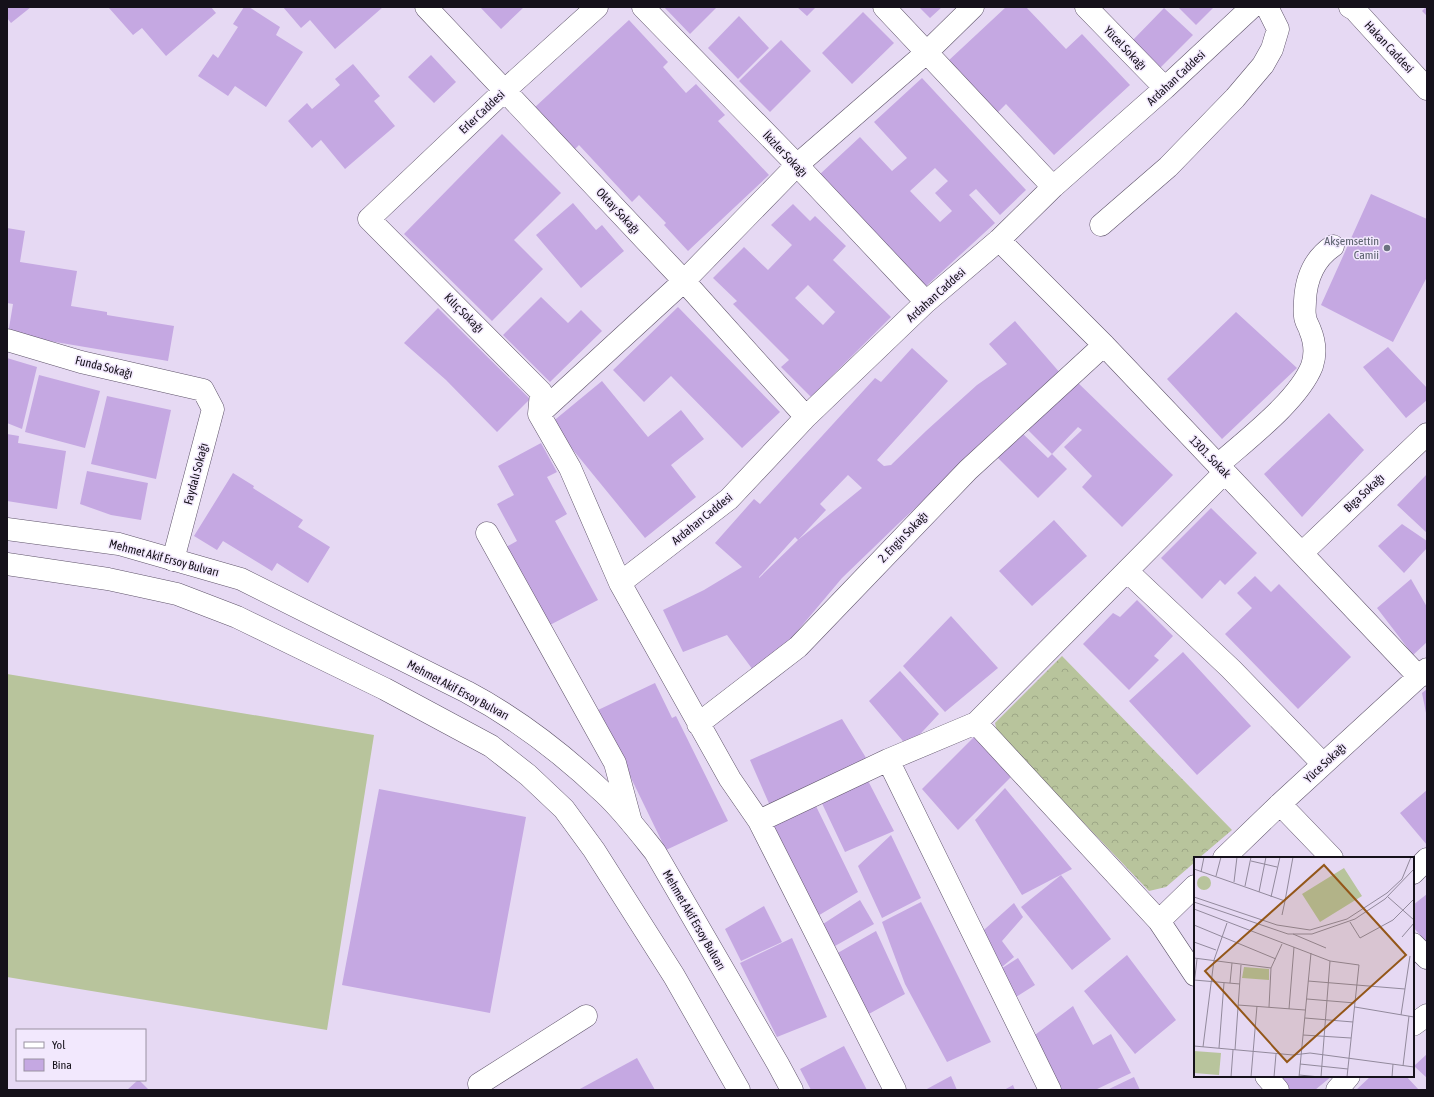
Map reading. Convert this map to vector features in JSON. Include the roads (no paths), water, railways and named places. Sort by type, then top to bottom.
[{"type":"street","name":"Oktay Sokağı","points":[[426,7],[684,281],[806,417]]},
{"type":"street","name":"Erler Caddesi","points":[[369,219],[504,90],[597,7]]},
{"type":"street","name":"İkizler Sokağı","points":[[643,7],[797,165],[926,302]]},
{"type":"street","points":[[884,7],[1053,187]]},
{"type":"street","points":[[895,1090],[759,821],[730,779],[620,583],[570,468],[539,414],[684,281],[797,165],[926,52],[973,7]]},
{"type":"street","name":"Yücel Sokağı","points":[[1086,7],[1165,88]]},
{"type":"street","name":"Ardahan Caddesi","points":[[620,583],[729,499],[806,417],[926,302],[999,240],[1053,187],[1165,88],[1252,7]]},
{"type":"street","points":[[1101,225],[1168,167],[1235,98],[1263,65],[1272,49],[1278,29],[1267,7]]},
{"type":"street","name":"Hakan Caddesi","points":[[1350,7],[1355,10],[1427,89]]},
{"type":"street","name":"Kılıç Sokağı","points":[[369,219],[541,392],[539,414]]},
{"type":"street","name":"1301. Sokak","points":[[999,240],[1104,345],[1302,553],[1423,673]]},
{"type":"street","points":[[759,821],[888,760],[976,723],[1127,571],[1221,469],[1283,407],[1305,380],[1315,357],[1312,334],[1305,317],[1308,278],[1311,270],[1321,257],[1333,246]]},
{"type":"street","name":"Funda Sokağı","points":[[7,340],[81,362],[203,390]]},
{"type":"street","name":"2. Engin Sokağı","points":[[698,724],[798,646],[968,470],[1104,345]]},
{"type":"street","name":"Faydalı Sokağı","points":[[173,560],[213,409],[203,390]]},
{"type":"street","name":"Biga Sokağı","points":[[1302,553],[1427,434]]},
{"type":"street","name":"Mehmet Akif Ersoy Bulvarı","points":[[7,528],[119,544],[241,579],[467,692],[496,708],[534,733],[606,794],[655,852],[792,1090]]},
{"type":"street","points":[[487,532],[615,763],[631,822]]},
{"type":"street","points":[[7,564],[108,579],[177,594],[237,617],[385,689],[491,746],[528,775],[564,810],[594,850],[674,976],[739,1090]]},
{"type":"street","points":[[1127,571],[1231,669],[1323,764]]},
{"type":"street","name":"Yüce Sokağı","points":[[1225,857],[1323,764],[1423,673]]},
{"type":"street","points":[[976,723],[1159,921],[1194,974]]},
{"type":"street","points":[[888,760],[1050,1090]]},
{"type":"street","points":[[1280,804],[1331,857]]},
{"type":"street","points":[[1414,872],[1427,860]]},
{"type":"street","points":[[1159,921],[1194,887]]},
{"type":"street","points":[[1414,945],[1427,958]]},
{"type":"street","points":[[1414,1024],[1427,1015]]},
{"type":"street","points":[[477,1088],[586,1016]]},
{"type":"street","points":[[1267,1077],[1278,1090]]},
{"type":"street","points":[[1337,1090],[1348,1077]]},
{"type":"place","name":"Akşemsettin Camii","points":[[1387,248]]}]
